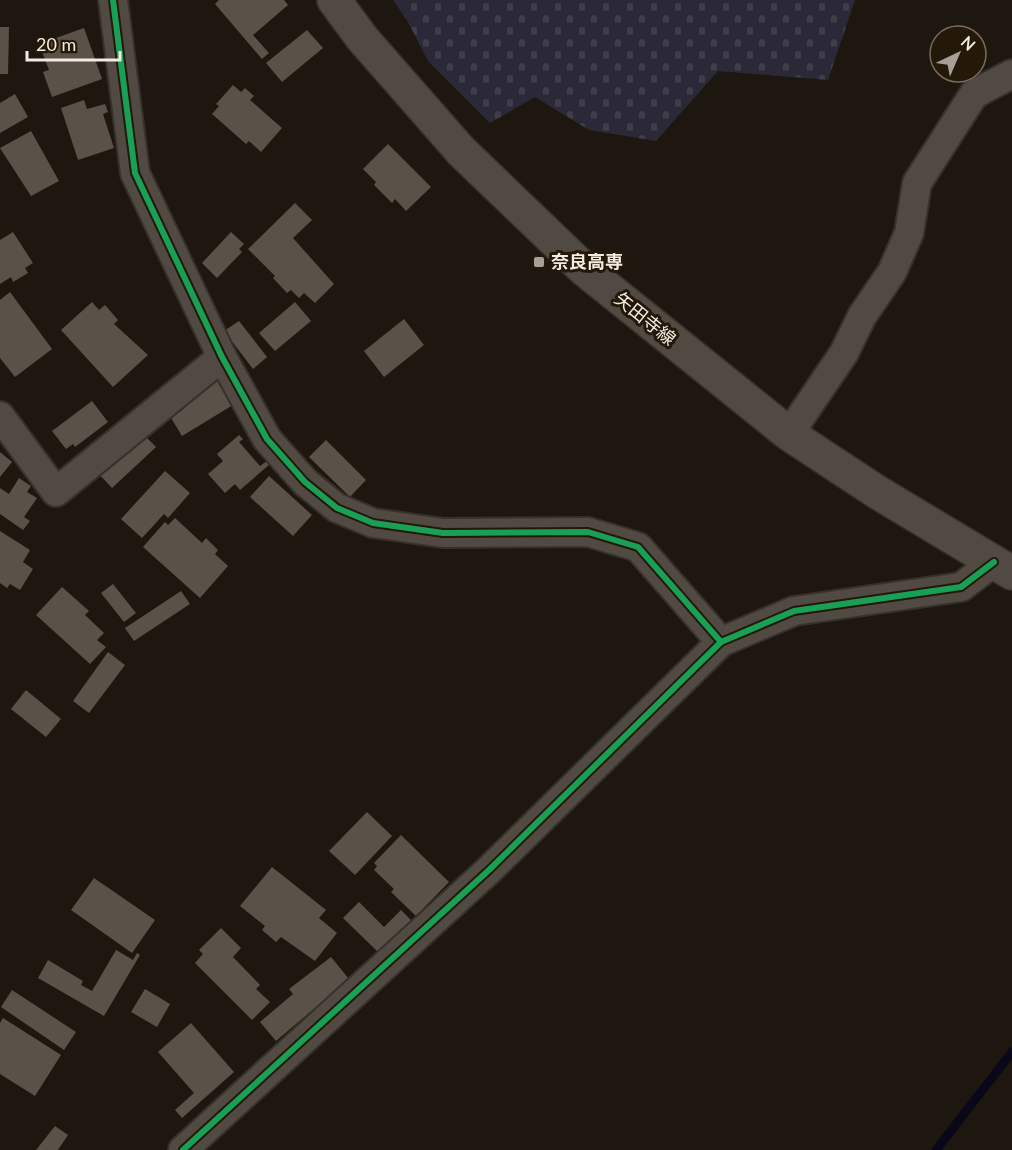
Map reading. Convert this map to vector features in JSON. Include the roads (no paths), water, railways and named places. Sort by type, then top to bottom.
[{"type":"main road","name":"矢田寺線","points":[[334,0],[362,38],[461,151],[585,270],[789,434],[877,492],[1003,567]]},
{"type":"street","points":[[113,0],[135,173],[222,357],[267,439],[305,482],[337,508],[373,523],[443,534],[588,532],[638,547],[721,642]]},
{"type":"street","points":[[789,434],[844,353],[862,316],[892,272],[909,234],[916,183],[974,94],[1012,74]]},
{"type":"street","points":[[0,416],[56,492],[222,357]]},
{"type":"street","points":[[183,1150],[489,870],[721,642],[794,611],[961,587],[1003,567]]},
{"type":"waterway","points":[[936,1150],[1012,1052]]},
{"type":"place","name":"奈良高専","points":[[539,262]]}]
